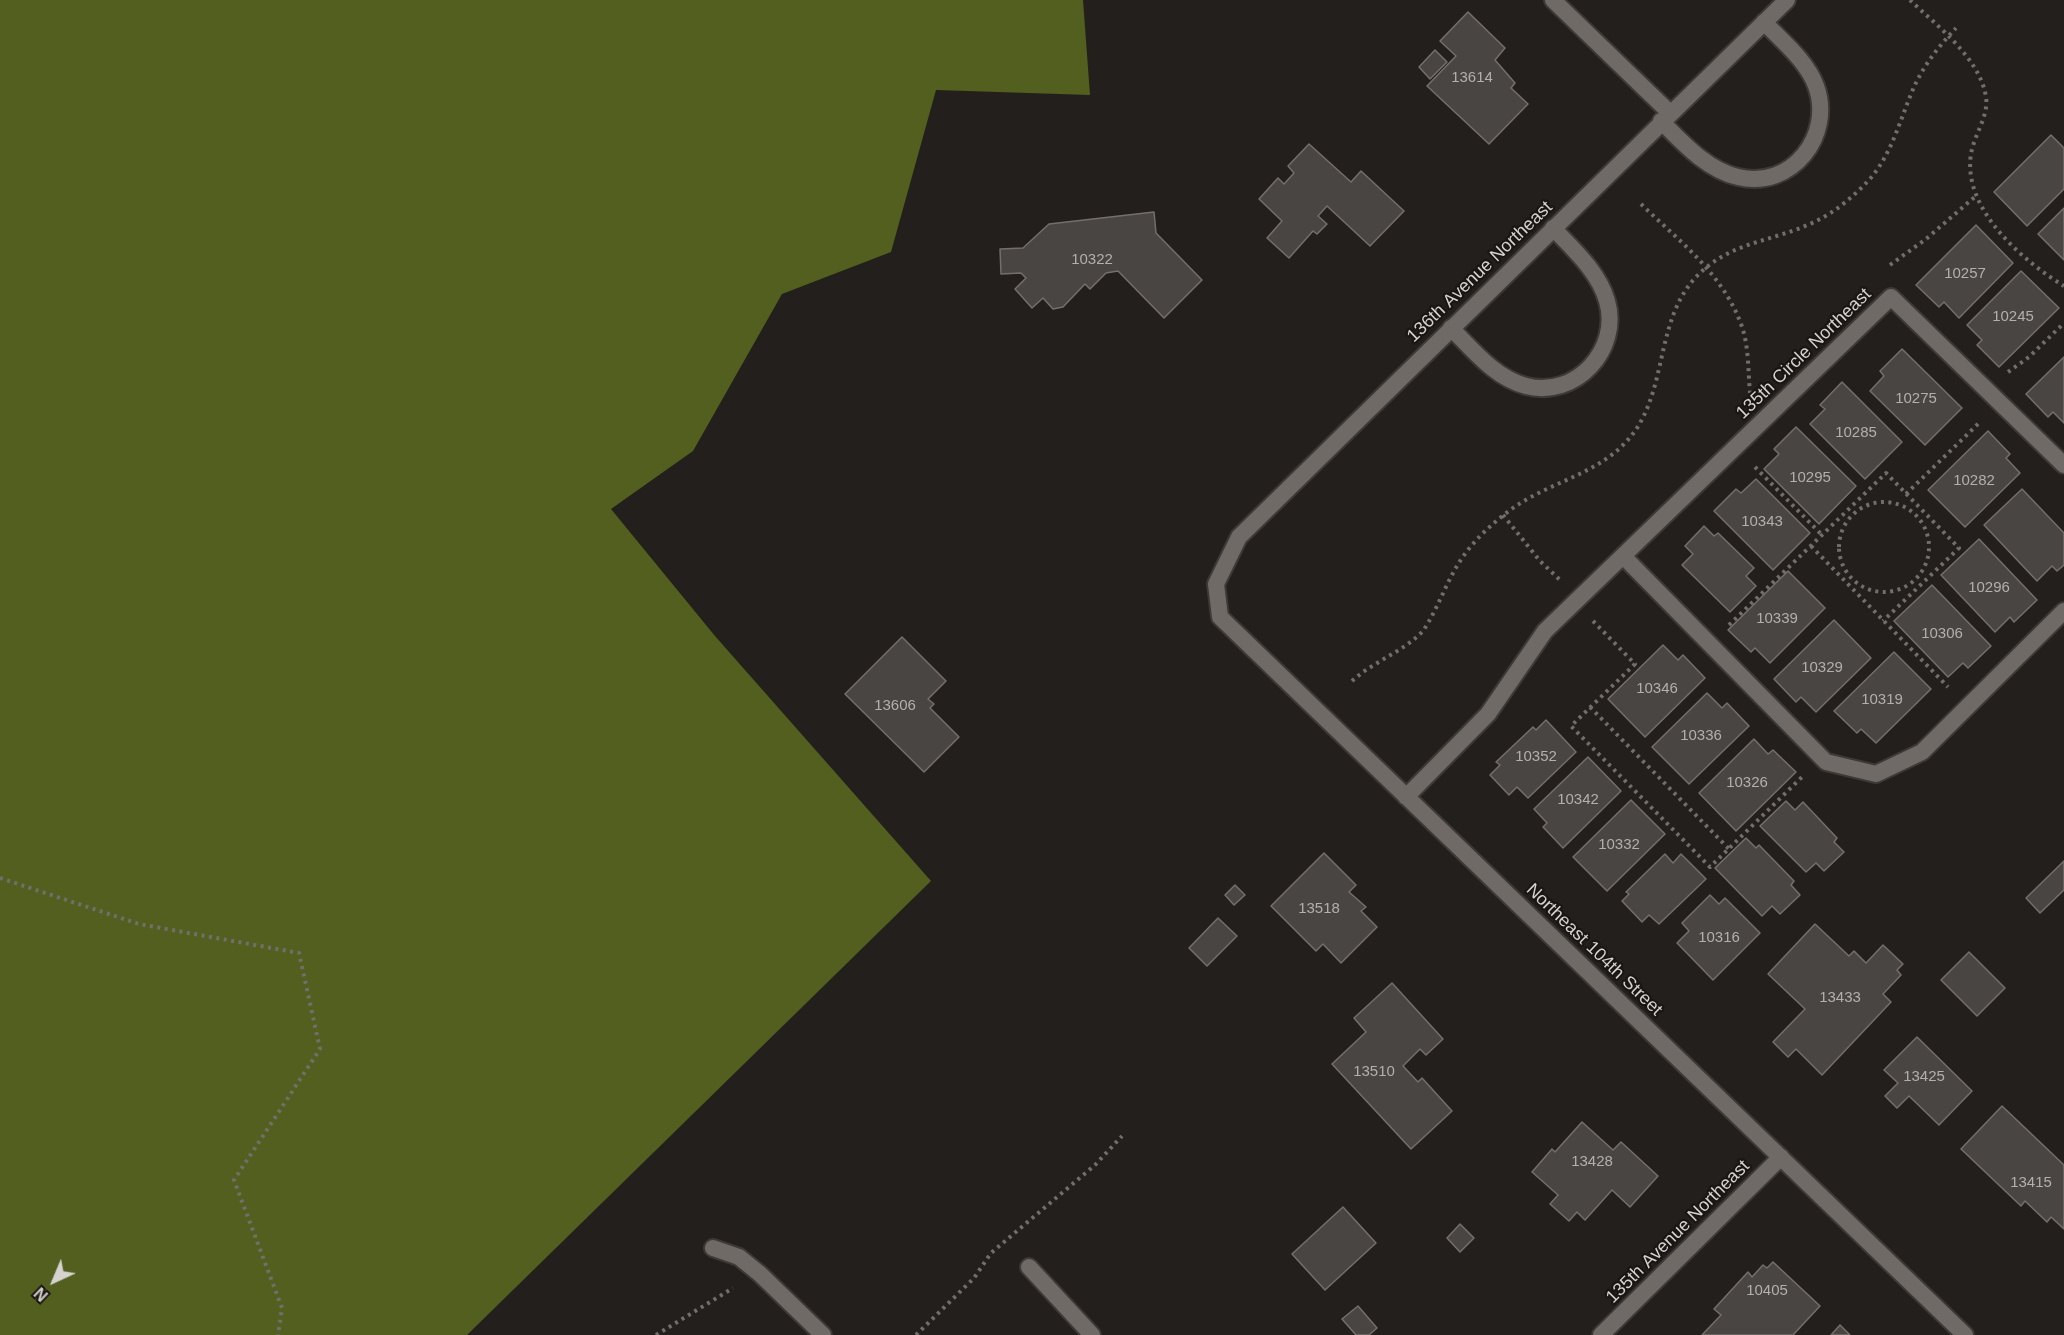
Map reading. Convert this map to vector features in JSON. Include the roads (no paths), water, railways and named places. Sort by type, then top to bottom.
[{"type":"street","points":[[1553,0],[1666,117],[1706,162],[1738,177],[1772,176],[1789,170],[1802,159],[1814,142],[1821,111],[1817,91],[1807,70],[1764,22]]},
{"type":"street","name":"136th Avenue Northeast","points":[[1216,584],[1239,537],[1787,0]]},
{"type":"street","points":[[1451,328],[1487,364],[1505,377],[1526,386],[1545,388],[1563,384],[1589,369],[1607,342],[1610,327],[1607,299],[1589,267],[1553,228]]},
{"type":"street","name":"135th Circle Northeast","points":[[1406,797],[1488,714],[1545,631],[1892,297],[2064,465]]},
{"type":"street","points":[[1623,556],[1826,762],[1876,774],[1922,752],[2064,611]]},
{"type":"street","name":"Northeast 104th Street","points":[[1216,584],[1220,617],[1965,1335]]},
{"type":"street","name":"135th Avenue Northeast","points":[[1601,1335],[1781,1157]]},
{"type":"street","points":[[712,1248],[739,1257],[760,1274],[823,1335]]},
{"type":"street","points":[[1029,1267],[1092,1335]]}]
